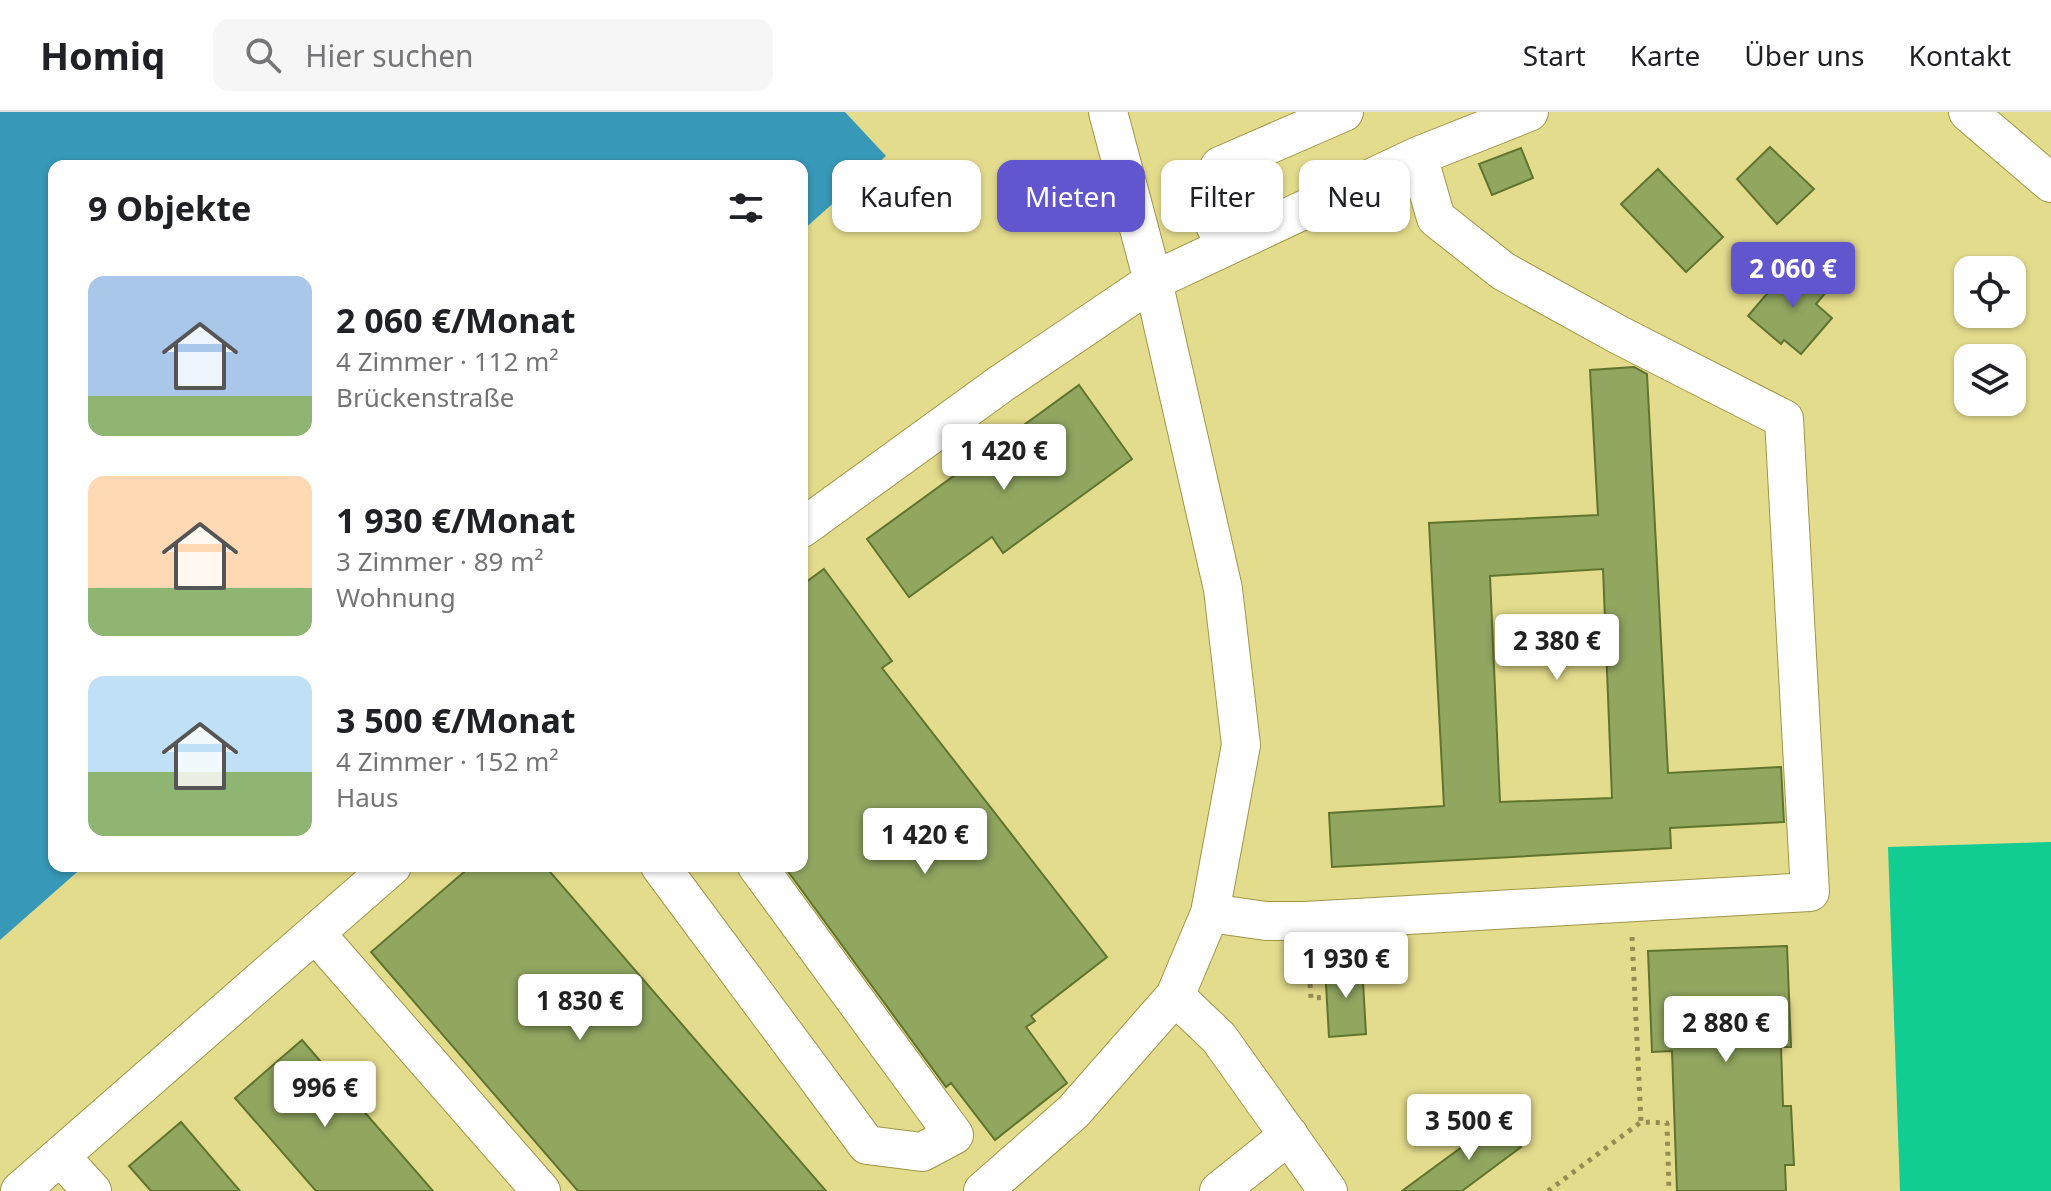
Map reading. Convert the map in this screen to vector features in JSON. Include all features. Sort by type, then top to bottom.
[{"type":"street","points":[[761,872],[954,1135],[985,1190],[1073,1112],[1175,996],[1210,913],[1241,745],[1223,589],[1153,281],[1108,112]]},
{"type":"street","points":[[1225,247],[1215,225],[1207,188],[1220,166],[1344,112]]},
{"type":"street","points":[[808,524],[1002,383],[1153,281],[1418,156],[1467,121],[1529,112]]},
{"type":"street","points":[[1968,112],[2051,183]]},
{"type":"street","points":[[1210,913],[1266,921],[1305,921],[1810,892],[1784,419],[1619,335],[1503,271],[1436,218],[1418,156]]},
{"type":"street","points":[[20,1191],[385,872]]},
{"type":"street","points":[[664,872],[867,1145],[922,1152],[954,1135]]},
{"type":"street","points":[[316,934],[528,1187]]},
{"type":"street","points":[[1175,996],[1219,1038],[1328,1191]]},
{"type":"street","points":[[1219,1191],[1289,1135]]},
{"type":"street","points":[[60,1156],[92,1191]]},
{"type":"path","points":[[1630,903],[1641,1122]]},
{"type":"path","points":[[1305,921],[1311,998],[1327,997]]},
{"type":"path","points":[[1548,1191],[1641,1122],[1667,1123],[1669,1191]]},
{"type":"green space","points":[[2051,842],[2051,1191],[1900,1191],[1888,847]]},
{"type":"water","points":[[0,112],[845,112],[886,156],[882,160],[832,160],[832,204],[808,226],[808,160],[48,160],[48,872],[77,872],[0,940]]},
{"type":"building","points":[[1770,147],[1814,189],[1777,224],[1737,179]]},
{"type":"building","points":[[1521,148],[1533,178],[1492,195],[1479,164]]},
{"type":"building","points":[[1658,169],[1723,237],[1686,272],[1621,204]]},
{"type":"building","points":[[1794,262],[1827,291],[1816,304],[1832,318],[1801,354],[1784,340],[1781,344],[1748,316]]},
{"type":"building","points":[[1634,367],[1647,374],[1668,773],[1781,767],[1784,822],[1670,828],[1671,848],[1332,867],[1329,813],[1444,806],[1429,523],[1598,515],[1590,370]],"holes":[[[1603,569],[1612,798],[1500,802],[1490,576]]]},
{"type":"building","points":[[1079,385],[1132,459],[1003,553],[992,537],[909,597],[867,539]]},
{"type":"building","points":[[824,569],[892,661],[882,668],[1107,957],[1031,1016],[1035,1021],[1026,1027],[1067,1083],[995,1140],[951,1083],[946,1087],[788,872],[808,872],[808,581]]},
{"type":"building","points":[[464,872],[550,872],[826,1191],[578,1191],[371,952]]},
{"type":"building","points":[[1787,946],[1791,1047],[1781,1047],[1783,1106],[1791,1106],[1794,1165],[1785,1165],[1786,1191],[1677,1191],[1672,1051],[1652,1052],[1648,951]]},
{"type":"building","points":[[1362,964],[1366,1034],[1329,1037],[1325,967]]},
{"type":"building","points":[[302,1040],[433,1191],[316,1191],[235,1098]]},
{"type":"building","points":[[1500,1119],[1521,1147],[1462,1191],[1402,1191]]},
{"type":"building","points":[[181,1122],[240,1191],[151,1191],[129,1166]]}]
